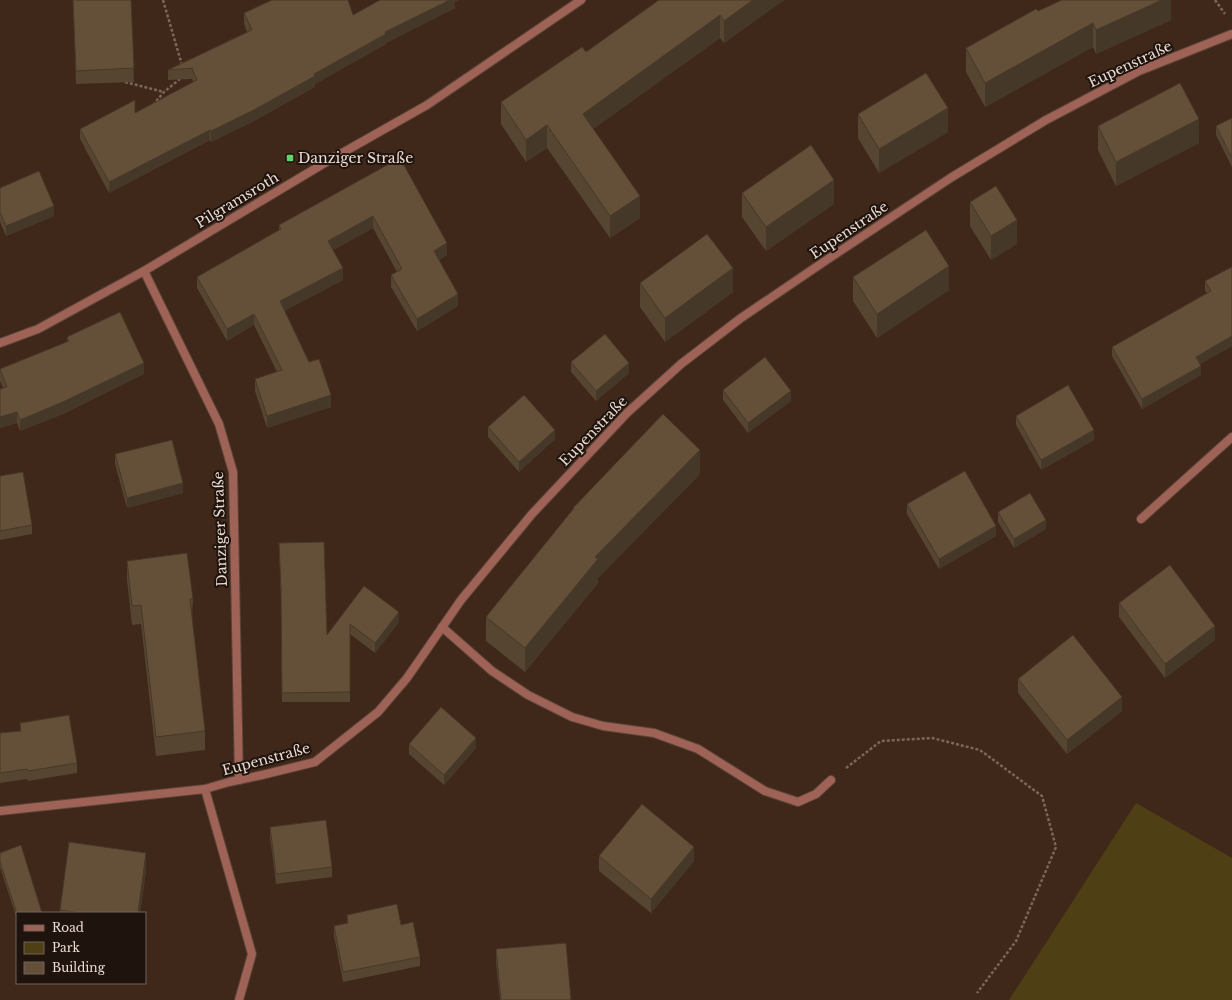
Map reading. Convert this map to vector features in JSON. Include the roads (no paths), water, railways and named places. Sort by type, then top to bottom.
[{"type":"street","name":"Pilgramsroth","points":[[0,343],[38,329],[144,271],[328,161],[427,105],[581,0]]},
{"type":"street","name":"Eupenstraße","points":[[0,811],[205,789],[314,762],[378,712],[407,678],[461,600],[532,514],[627,412],[681,364],[735,323],[828,259],[946,182],[1046,120],[1139,71],[1232,34]]},
{"type":"street","name":"Danziger Straße","points":[[144,271],[220,424],[233,472],[239,780]]},
{"type":"street","points":[[1141,519],[1232,437]]},
{"type":"street","points":[[442,627],[492,671],[528,695],[572,716],[603,726],[654,733],[698,749],[764,791],[798,802],[816,794],[831,780]]},
{"type":"street","points":[[205,789],[252,954],[239,1000]]},
{"type":"place","name":"Danziger Straße","points":[[290,158]]}]
